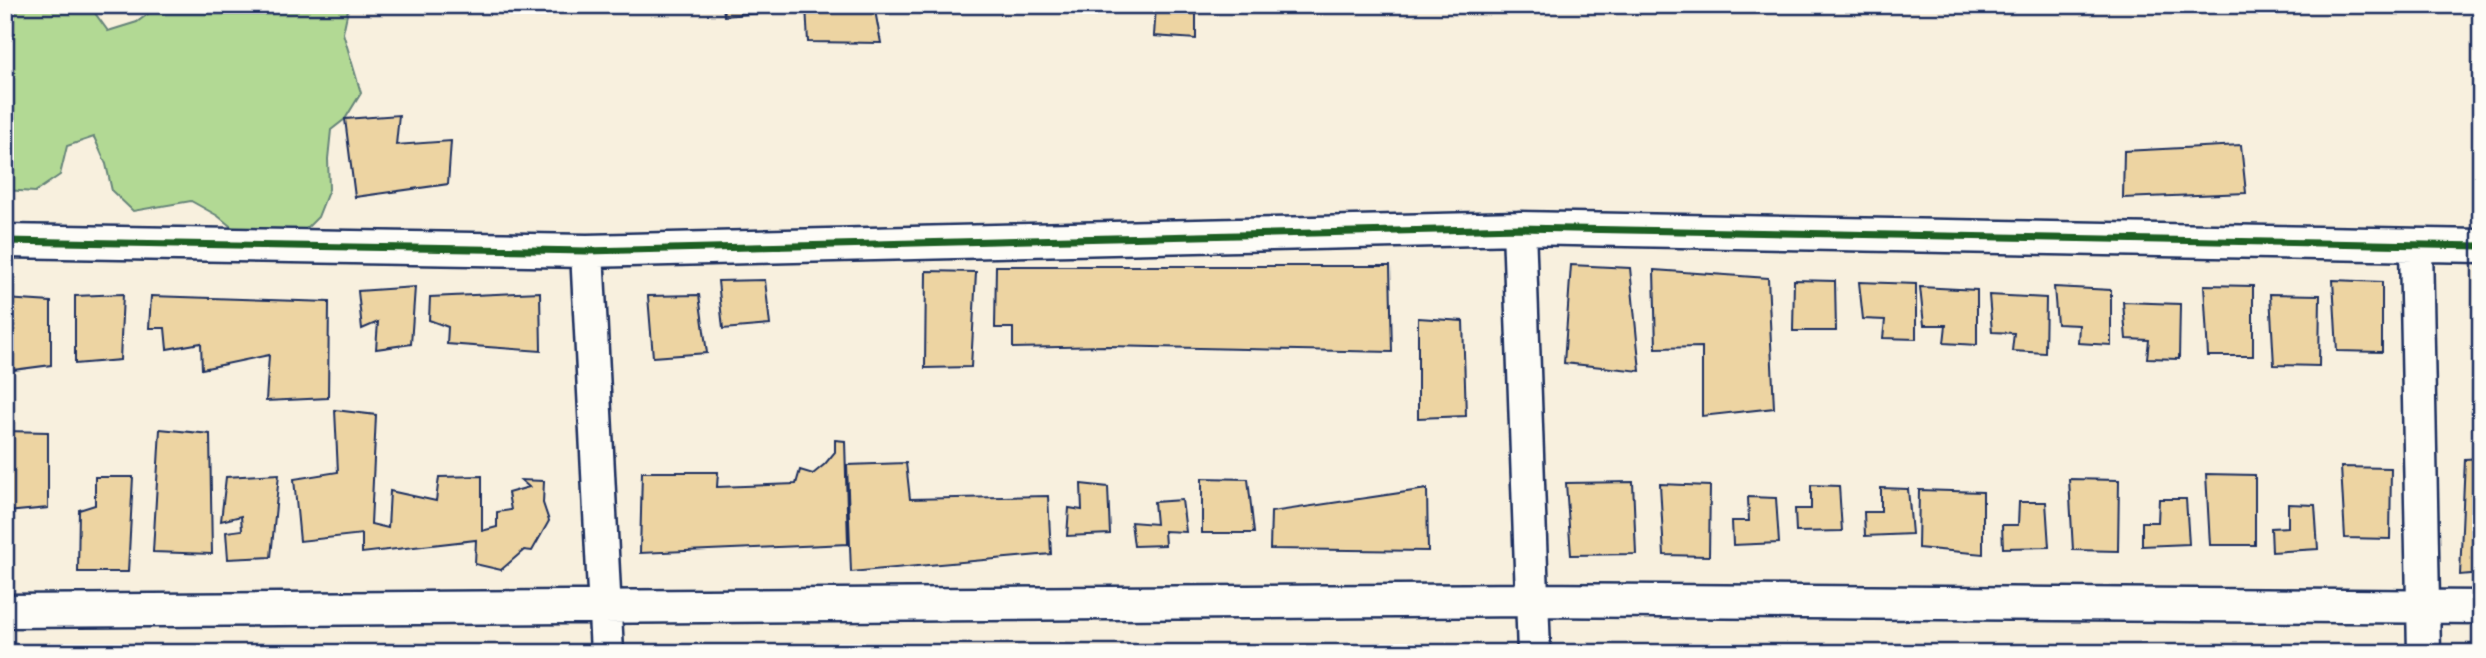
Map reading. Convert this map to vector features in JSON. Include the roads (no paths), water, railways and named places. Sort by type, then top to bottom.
[{"type":"street","points":[[1519,228],[1534,653]]},
{"type":"street","points":[[5,241],[587,251],[1519,228],[2481,246]]},
{"type":"street","points":[[2416,246],[2424,653]]},
{"type":"street","points":[[587,251],[607,653]]},
{"type":"street","points":[[5,611],[1532,600],[2481,607]]}]
